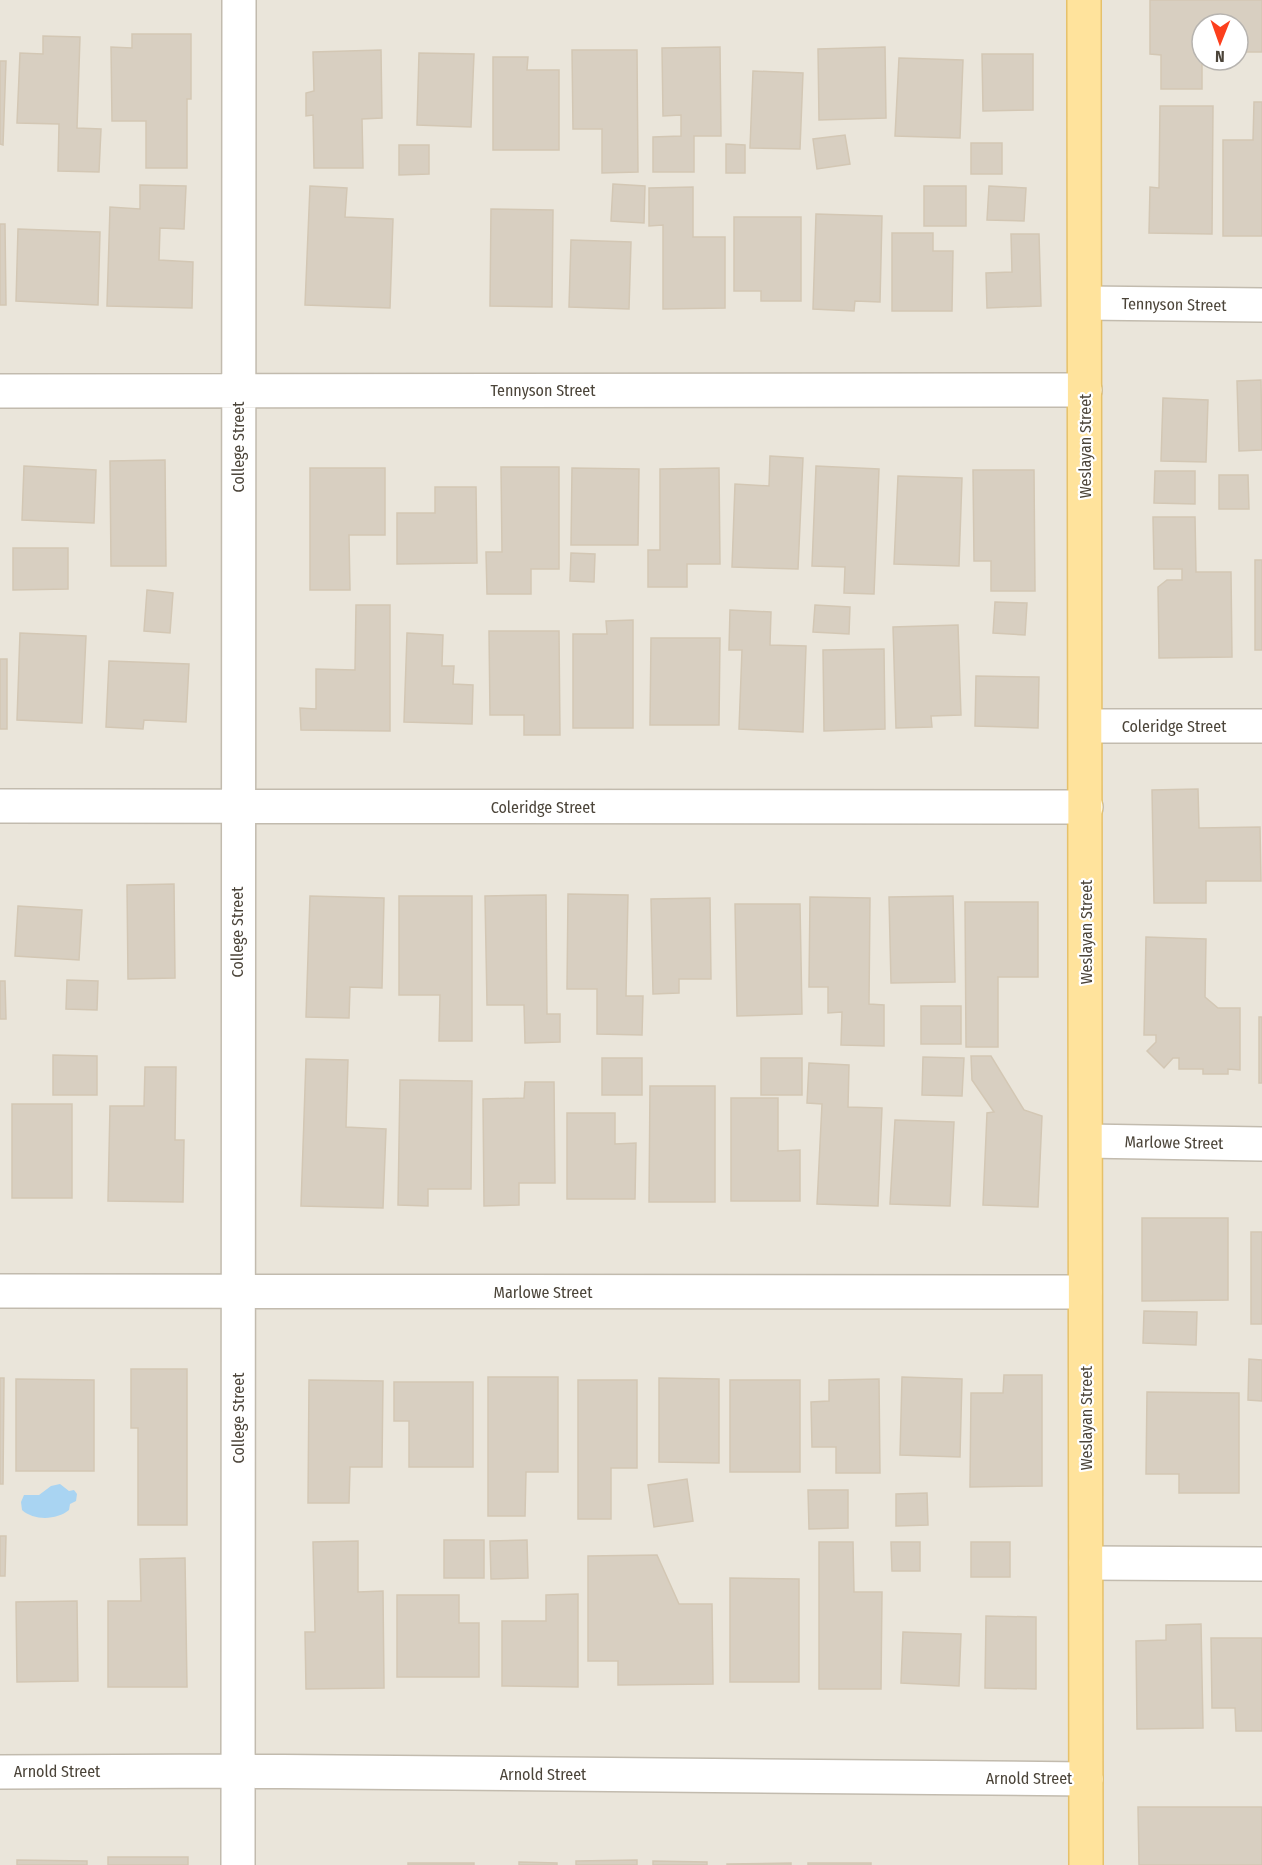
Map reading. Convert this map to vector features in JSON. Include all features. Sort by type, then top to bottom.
[{"type":"main road","name":"Weslayan Street","points":[[1084,0],[1086,1865]]},
{"type":"street","name":"College Street","points":[[238,1865],[237,806],[240,0]]},
{"type":"street","name":"Tennyson Street","points":[[1085,303],[1262,305]]},
{"type":"street","name":"Tennyson Street","points":[[0,391],[1085,390]]},
{"type":"street","name":"Coleridge Street","points":[[1086,726],[1262,726]]},
{"type":"street","name":"Coleridge Street","points":[[0,806],[1086,807]]},
{"type":"street","name":"Marlowe Street","points":[[1086,1141],[1262,1144]]},
{"type":"street","name":"Marlowe Street","points":[[0,1291],[1085,1292]]},
{"type":"street","points":[[1086,1563],[1262,1564]]},
{"type":"street","name":"Arnold Street","points":[[0,1772],[1086,1779]]},
{"type":"shaded area","points":[[0,0],[1262,0],[1262,1865],[0,1865]]},
{"type":"water","points":[[60,1484],[69,1491],[74,1490],[77,1494],[76,1501],[70,1504],[69,1510],[58,1516],[46,1518],[27,1514],[22,1510],[21,1502],[24,1495],[39,1495],[51,1486]]},
{"type":"building","points":[[1150,0],[1262,0],[1262,52],[1250,52],[1250,12],[1190,12],[1190,72],[1202,72],[1202,89],[1161,89],[1161,55],[1150,54]]},
{"type":"building","points":[[132,34],[191,34],[191,99],[187,99],[187,168],[146,168],[146,121],[112,121],[111,47],[132,48]]},
{"type":"building","points":[[43,36],[80,37],[77,128],[101,129],[99,172],[58,171],[59,124],[17,123],[20,53],[43,54]]},
{"type":"building","points":[[720,47],[721,136],[694,136],[694,172],[653,172],[653,137],[681,136],[681,115],[663,116],[662,48]]},
{"type":"building","points":[[885,47],[886,118],[819,120],[818,49]]},
{"type":"building","points":[[381,50],[382,118],[362,119],[363,168],[314,168],[313,115],[306,116],[306,93],[314,91],[313,52]]},
{"type":"building","points":[[572,50],[637,50],[638,172],[602,173],[602,129],[573,129]]},
{"type":"building","points":[[419,53],[474,54],[471,127],[417,125]]},
{"type":"building","points":[[982,54],[1033,54],[1033,110],[983,111]]},
{"type":"building","points":[[493,57],[528,57],[527,70],[559,70],[559,150],[493,150]]},
{"type":"building","points":[[899,58],[963,60],[960,138],[895,136]]},
{"type":"building","points":[[0,61],[6,61],[3,145],[0,144]]},
{"type":"building","points":[[753,71],[803,73],[800,149],[750,148]]},
{"type":"building","points":[[1254,102],[1262,102],[1262,236],[1223,236],[1223,140],[1253,140]]},
{"type":"building","points":[[1160,106],[1213,106],[1212,234],[1149,233],[1150,187],[1159,188]]},
{"type":"building","points":[[845,135],[850,164],[817,169],[813,139]]},
{"type":"building","points":[[971,143],[1002,143],[1002,174],[971,174]]},
{"type":"building","points":[[726,144],[745,145],[745,173],[726,173]]},
{"type":"building","points":[[399,145],[429,145],[429,174],[399,175]]},
{"type":"building","points":[[613,184],[645,186],[644,223],[611,221]]},
{"type":"building","points":[[140,185],[186,186],[184,229],[160,228],[159,260],[193,262],[192,308],[107,306],[110,207],[140,209]]},
{"type":"building","points":[[310,186],[347,188],[345,217],[393,219],[390,308],[305,305]]},
{"type":"building","points":[[924,186],[966,186],[966,226],[924,226]]},
{"type":"building","points":[[989,186],[1026,188],[1024,221],[987,220]]},
{"type":"building","points":[[693,187],[693,237],[725,237],[725,308],[663,309],[663,225],[649,226],[649,188]]},
{"type":"building","points":[[491,209],[553,210],[552,307],[490,306]]},
{"type":"building","points":[[816,214],[882,216],[880,302],[855,301],[854,311],[813,309]]},
{"type":"building","points":[[734,217],[801,217],[801,301],[761,301],[761,291],[734,291]]},
{"type":"building","points":[[0,224],[5,224],[6,305],[0,305]]},
{"type":"building","points":[[18,229],[100,232],[98,305],[16,301]]},
{"type":"building","points":[[892,233],[933,233],[933,251],[953,251],[952,311],[892,311]]},
{"type":"building","points":[[1011,234],[1039,234],[1041,306],[987,308],[986,273],[1012,272]]},
{"type":"building","points":[[571,240],[631,242],[629,309],[569,307]]},
{"type":"building","points":[[1261,380],[1262,450],[1239,451],[1237,381]]},
{"type":"building","points":[[1163,398],[1208,400],[1206,462],[1161,461]]},
{"type":"building","points":[[770,456],[803,458],[798,569],[732,567],[735,484],[769,486]]},
{"type":"building","points":[[165,460],[166,566],[111,566],[110,461]]},
{"type":"building","points":[[24,466],[96,470],[94,523],[22,520]]},
{"type":"building","points":[[816,466],[879,469],[874,594],[844,593],[845,567],[812,566]]},
{"type":"building","points":[[501,467],[559,467],[559,569],[531,569],[531,594],[487,594],[486,552],[502,552]]},
{"type":"building","points":[[310,468],[385,468],[385,535],[349,535],[350,590],[310,590]]},
{"type":"building","points":[[572,468],[639,469],[638,545],[571,545]]},
{"type":"building","points":[[719,468],[720,564],[687,564],[687,587],[648,587],[648,550],[660,550],[660,469]]},
{"type":"building","points":[[973,470],[1034,470],[1035,591],[991,591],[991,561],[974,561]]},
{"type":"building","points":[[1155,471],[1195,471],[1195,504],[1154,503]]},
{"type":"building","points":[[1219,475],[1248,475],[1249,509],[1219,509]]},
{"type":"building","points":[[898,476],[962,478],[959,566],[894,564]]},
{"type":"building","points":[[435,487],[476,487],[477,563],[397,564],[397,513],[435,513]]},
{"type":"building","points":[[1153,517],[1195,517],[1196,572],[1231,572],[1232,657],[1159,658],[1158,587],[1167,580],[1182,580],[1182,569],[1154,569]]},
{"type":"building","points":[[13,548],[68,548],[68,589],[13,590]]},
{"type":"building","points":[[571,553],[595,554],[594,582],[570,581]]},
{"type":"building","points":[[1255,560],[1262,560],[1262,650],[1255,650]]},
{"type":"building","points":[[147,590],[173,593],[170,633],[144,631]]},
{"type":"building","points":[[995,602],[1027,603],[1025,635],[993,633]]},
{"type":"building","points":[[356,605],[390,605],[390,731],[301,730],[300,708],[316,709],[316,669],[355,670]]},
{"type":"building","points":[[815,605],[850,607],[849,634],[813,632]]},
{"type":"building","points":[[730,610],[771,612],[770,645],[806,646],[803,732],[739,729],[742,650],[729,650]]},
{"type":"building","points":[[633,620],[633,728],[573,728],[573,634],[607,634],[606,621]]},
{"type":"building","points":[[958,625],[961,715],[931,716],[932,727],[896,728],[893,627]]},
{"type":"building","points":[[489,631],[559,631],[560,735],[524,735],[524,715],[490,715]]},
{"type":"building","points":[[20,633],[86,636],[82,723],[17,720]]},
{"type":"building","points":[[407,633],[443,635],[442,666],[454,666],[453,684],[473,685],[472,724],[404,722]]},
{"type":"building","points":[[651,638],[720,638],[719,725],[650,725]]},
{"type":"building","points":[[884,649],[885,729],[824,731],[823,650]]},
{"type":"building","points":[[0,659],[7,659],[7,729],[0,729]]},
{"type":"building","points":[[109,661],[189,664],[186,722],[144,720],[143,729],[106,727]]},
{"type":"building","points":[[976,676],[1039,677],[1038,728],[975,726]]},
{"type":"building","points":[[1198,789],[1199,828],[1260,827],[1261,881],[1206,881],[1206,903],[1154,903],[1152,790]]},
{"type":"building","points":[[174,884],[175,978],[128,979],[127,885]]},
{"type":"building","points":[[568,894],[628,895],[626,996],[643,996],[642,1035],[597,1034],[597,989],[567,989]]},
{"type":"building","points":[[546,895],[547,1014],[560,1014],[560,1042],[525,1043],[524,1005],[487,1005],[485,896]]},
{"type":"building","points":[[310,896],[384,898],[382,988],[350,987],[349,1018],[306,1017]]},
{"type":"building","points":[[399,896],[472,896],[472,1041],[439,1041],[440,995],[399,995]]},
{"type":"building","points":[[953,896],[955,982],[891,983],[889,897]]},
{"type":"building","points":[[810,897],[870,898],[869,1004],[884,1005],[884,1046],[841,1045],[842,1012],[828,1013],[828,987],[809,987]]},
{"type":"building","points":[[710,898],[711,979],[679,979],[679,993],[653,994],[651,899]]},
{"type":"building","points":[[965,902],[1038,902],[1038,977],[998,977],[998,1047],[966,1047]]},
{"type":"building","points":[[735,904],[800,904],[802,1014],[737,1016]]},
{"type":"building","points":[[18,906],[82,910],[79,960],[15,956]]},
{"type":"building","points":[[1146,937],[1206,939],[1205,997],[1218,1008],[1240,1008],[1240,1070],[1228,1069],[1228,1074],[1203,1074],[1203,1069],[1179,1069],[1179,1058],[1173,1058],[1164,1068],[1147,1051],[1156,1042],[1156,1035],[1144,1035]]},
{"type":"building","points":[[67,980],[98,981],[97,1010],[66,1009]]},
{"type":"building","points":[[0,981],[5,981],[6,1019],[0,1019]]},
{"type":"building","points":[[921,1006],[961,1006],[961,1044],[921,1044]]},
{"type":"building","points":[[1259,1017],[1262,1017],[1262,1083],[1259,1083]]},
{"type":"building","points":[[53,1055],[97,1056],[97,1095],[53,1095]]},
{"type":"building","points":[[971,1056],[991,1056],[1024,1110],[1042,1116],[1038,1207],[983,1205],[987,1113],[994,1112],[972,1080]]},
{"type":"building","points":[[923,1057],[964,1058],[962,1096],[922,1095]]},
{"type":"building","points":[[602,1058],[642,1058],[642,1095],[602,1095]]},
{"type":"building","points":[[761,1058],[802,1058],[802,1095],[761,1095]]},
{"type":"building","points":[[306,1059],[348,1060],[346,1127],[386,1129],[383,1208],[301,1206]]},
{"type":"building","points":[[809,1063],[849,1065],[848,1107],[882,1108],[878,1206],[817,1204],[822,1104],[807,1103]]},
{"type":"building","points":[[145,1067],[176,1067],[175,1140],[184,1140],[183,1202],[108,1201],[110,1106],[144,1106]]},
{"type":"building","points":[[400,1080],[472,1081],[471,1189],[428,1189],[428,1206],[398,1205]]},
{"type":"building","points":[[525,1082],[554,1082],[555,1183],[519,1183],[519,1205],[484,1206],[483,1099],[524,1098]]},
{"type":"building","points":[[650,1086],[715,1086],[715,1202],[649,1202]]},
{"type":"building","points":[[731,1098],[778,1098],[778,1151],[800,1150],[800,1201],[731,1201]]},
{"type":"building","points":[[12,1104],[72,1104],[72,1198],[12,1198]]},
{"type":"building","points":[[567,1113],[615,1113],[615,1144],[636,1143],[635,1199],[567,1199]]},
{"type":"building","points":[[895,1120],[954,1122],[950,1206],[890,1204]]},
{"type":"building","points":[[1142,1218],[1228,1218],[1228,1300],[1142,1301]]},
{"type":"building","points":[[1251,1232],[1262,1232],[1262,1324],[1251,1324]]},
{"type":"building","points":[[1144,1311],[1197,1312],[1196,1345],[1143,1343]]},
{"type":"building","points":[[1249,1359],[1262,1360],[1262,1401],[1248,1400]]},
{"type":"building","points":[[131,1369],[187,1369],[187,1525],[138,1525],[138,1428],[131,1428]]},
{"type":"building","points":[[1004,1375],[1042,1375],[1042,1486],[970,1487],[971,1393],[1003,1393]]},
{"type":"building","points":[[488,1377],[558,1377],[558,1472],[526,1472],[525,1516],[488,1516]]},
{"type":"building","points":[[902,1377],[962,1379],[960,1457],[900,1455]]},
{"type":"building","points":[[0,1378],[4,1378],[3,1484],[0,1484]]},
{"type":"building","points":[[659,1378],[719,1379],[719,1463],[659,1462]]},
{"type":"building","points":[[16,1379],[94,1380],[94,1471],[16,1471]]},
{"type":"building","points":[[879,1379],[880,1473],[836,1473],[836,1447],[812,1447],[811,1402],[829,1401],[829,1380]]},
{"type":"building","points":[[309,1380],[383,1381],[382,1467],[350,1467],[349,1503],[308,1503]]},
{"type":"building","points":[[578,1380],[637,1380],[637,1468],[611,1468],[611,1519],[578,1519]]},
{"type":"building","points":[[730,1380],[800,1380],[800,1472],[730,1472]]},
{"type":"building","points":[[394,1382],[473,1382],[473,1467],[409,1467],[409,1421],[394,1421]]},
{"type":"building","points":[[1147,1392],[1239,1393],[1239,1493],[1179,1493],[1179,1474],[1146,1474]]},
{"type":"building","points":[[687,1479],[693,1521],[654,1527],[648,1485]]},
{"type":"building","points":[[808,1490],[848,1490],[848,1528],[809,1529]]},
{"type":"building","points":[[927,1493],[928,1525],[896,1526],[896,1494]]},
{"type":"building","points":[[0,1536],[6,1536],[5,1576],[0,1576]]},
{"type":"building","points":[[444,1540],[484,1540],[484,1578],[444,1578]]},
{"type":"building","points":[[527,1540],[528,1578],[491,1579],[490,1541]]},
{"type":"building","points":[[358,1541],[358,1592],[383,1591],[384,1688],[306,1689],[305,1632],[315,1632],[313,1542]]},
{"type":"building","points":[[819,1542],[853,1542],[854,1592],[882,1592],[881,1689],[819,1689]]},
{"type":"building","points":[[891,1542],[920,1542],[920,1571],[892,1571]]},
{"type":"building","points":[[971,1542],[1010,1542],[1010,1577],[971,1577]]},
{"type":"building","points":[[657,1555],[679,1604],[712,1604],[713,1684],[618,1685],[618,1661],[588,1661],[588,1556]]},
{"type":"building","points":[[185,1558],[187,1687],[108,1687],[108,1601],[141,1601],[140,1559]]},
{"type":"building","points":[[730,1578],[799,1579],[799,1682],[730,1682]]},
{"type":"building","points":[[578,1594],[578,1687],[502,1686],[502,1621],[546,1621],[546,1595]]},
{"type":"building","points":[[397,1595],[459,1595],[459,1623],[479,1623],[479,1677],[397,1677]]},
{"type":"building","points":[[77,1601],[78,1681],[17,1682],[16,1602]]},
{"type":"building","points":[[986,1616],[1036,1617],[1036,1689],[985,1688]]},
{"type":"building","points":[[1201,1624],[1203,1728],[1137,1729],[1136,1641],[1166,1640],[1166,1625]]},
{"type":"building","points":[[903,1632],[961,1634],[959,1686],[901,1683]]},
{"type":"building","points":[[1211,1638],[1262,1638],[1262,1731],[1236,1731],[1235,1708],[1212,1708]]},
{"type":"building","points":[[1138,1807],[1262,1807],[1262,1865],[1139,1865]]},
{"type":"building","points":[[108,1857],[188,1857],[188,1865],[108,1865]]},
{"type":"building","points":[[17,1860],[87,1861],[87,1865],[17,1865]]},
{"type":"building","points":[[637,1860],[637,1865],[576,1865],[576,1861]]},
{"type":"building","points":[[653,1861],[707,1862],[707,1865],[653,1865]]},
{"type":"building","points":[[519,1862],[557,1863],[557,1865],[519,1865]]},
{"type":"building","points":[[408,1863],[474,1863],[474,1865],[408,1865]]},
{"type":"building","points":[[791,1863],[791,1865],[727,1865],[727,1864]]},
{"type":"building","points":[[808,1863],[871,1863],[871,1865],[808,1865]]}]
